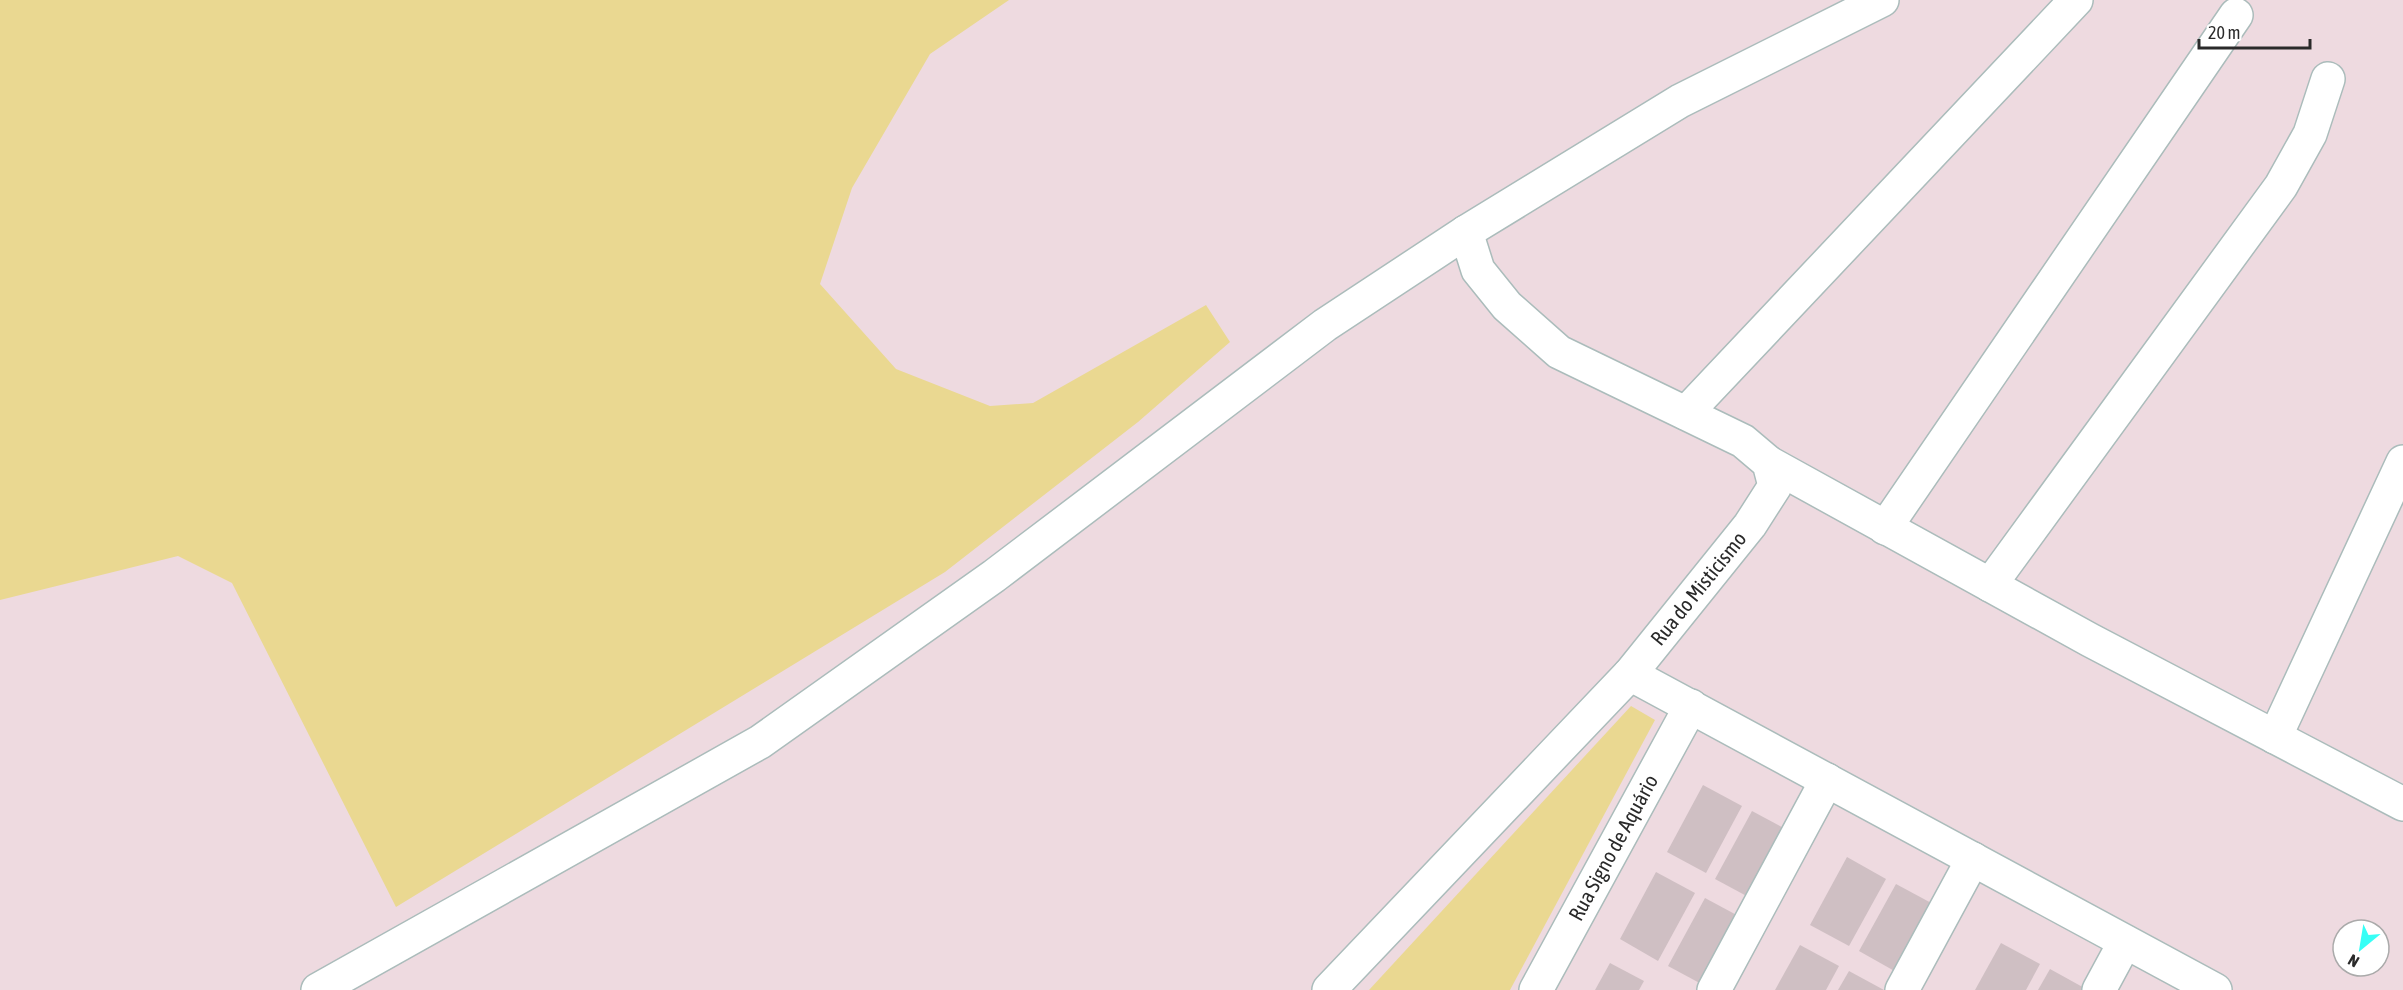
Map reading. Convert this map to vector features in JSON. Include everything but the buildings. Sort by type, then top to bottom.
[{"type":"street","points":[[1686,413],[2076,0]]},
{"type":"street","points":[[318,990],[760,742],[994,576],[1325,325],[1466,232],[1680,101],[1873,2]]},
{"type":"street","points":[[1885,528],[2236,15]]},
{"type":"street","points":[[1990,585],[2281,186],[2310,134],[2328,79]]},
{"type":"street","points":[[1466,232],[1478,270],[1507,306],[1559,352],[1743,441],[1769,463],[1885,528],[2275,737],[2402,800]]},
{"type":"street","points":[[2275,737],[2403,462]]},
{"type":"street","name":"Rua do Misticismo","points":[[1329,990],[1630,674],[1764,505],[1775,486],[1769,463]]},
{"type":"street","points":[[1630,674],[2215,990]]},
{"type":"street","name":"Rua Signo de Aquário","points":[[1536,990],[1691,706]]},
{"type":"street","points":[[1714,990],[1827,780]]},
{"type":"street","points":[[1902,990],[1973,859]]},
{"type":"street","points":[[2099,990],[2125,942]]},
{"type":"shaded area","points":[[0,0],[1009,0],[930,54],[852,188],[820,284],[896,369],[990,406],[1033,403],[1206,305],[1230,342],[1138,422],[945,572],[396,907],[232,583],[178,556],[0,600]]},
{"type":"shaded area","points":[[1631,706],[1655,720],[1510,990],[1369,990]]}]
